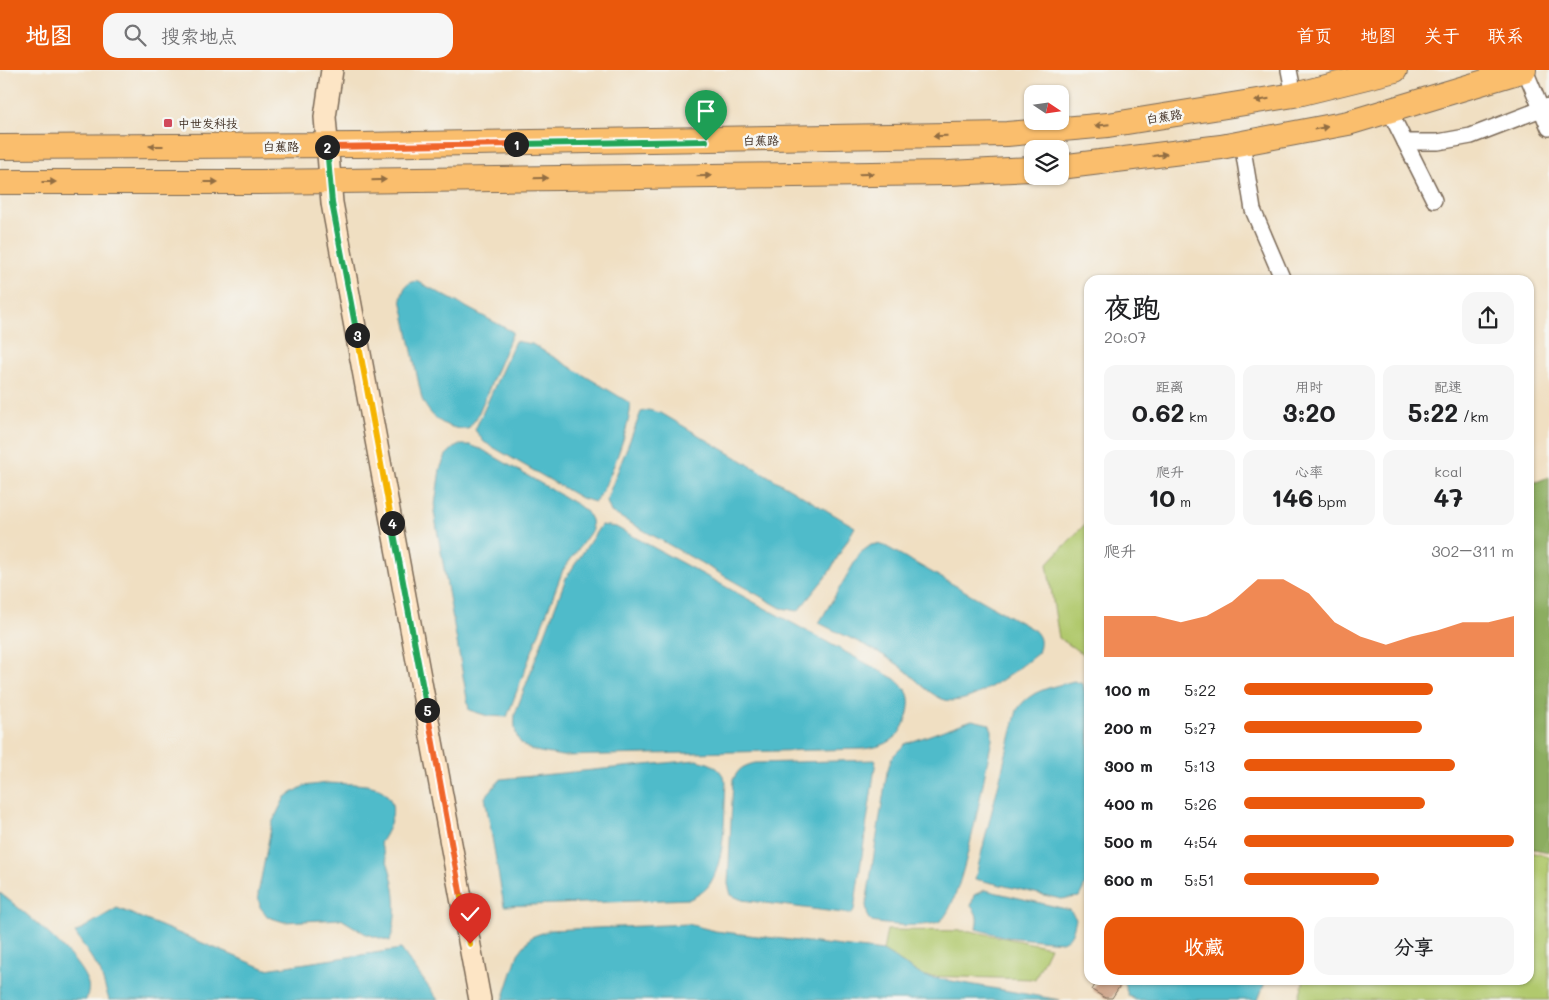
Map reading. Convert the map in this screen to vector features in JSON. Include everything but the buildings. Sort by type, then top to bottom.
[{"type":"main road","name":"白蕉路","points":[[0,147],[327,146],[706,141],[1007,134],[1108,125],[1294,95],[1395,70]]},
{"type":"main road","points":[[1069,166],[1242,143],[1348,123],[1525,70]]},
{"type":"main road","points":[[0,182],[331,192],[1024,169]]},
{"type":"street","points":[[332,70],[325,117],[331,192],[480,1000]]},
{"type":"street","points":[[1289,70],[1294,95]]},
{"type":"street","points":[[1525,70],[1545,108],[1549,128]]},
{"type":"street","points":[[1405,142],[1438,142],[1471,136],[1545,108]]},
{"type":"street","points":[[1389,110],[1434,200]]},
{"type":"street","points":[[1242,143],[1253,210],[1281,275]]},
{"type":"green space","points":[[1549,477],[1549,852],[1534,849],[1534,482]]},
{"type":"green space","points":[[1084,525],[1084,655],[1059,638],[1047,564]]},
{"type":"green space","points":[[1534,853],[1549,856],[1549,1000],[1298,1000],[1302,985],[1534,985]]},
{"type":"green space","points":[[887,930],[970,931],[1050,947],[1035,979],[923,976],[883,951]]},
{"type":"water","points":[[417,281],[513,332],[477,417],[468,429],[446,425],[434,417],[422,399],[401,299],[406,287],[410,283]]},
{"type":"water","points":[[515,341],[532,344],[630,403],[624,438],[606,484],[595,502],[581,498],[484,442],[475,430]]},
{"type":"water","points":[[648,410],[661,413],[855,527],[828,574],[798,611],[781,608],[611,512],[607,502],[608,496],[641,412]]},
{"type":"water","points":[[457,445],[470,445],[483,450],[578,505],[587,512],[591,520],[592,530],[563,570],[507,717],[488,716],[469,710],[434,512],[440,469],[446,455]]},
{"type":"water","points":[[601,525],[616,527],[895,679],[906,690],[909,698],[907,715],[900,732],[885,744],[862,749],[562,756],[526,747],[517,736],[515,714],[566,578]]},
{"type":"water","points":[[871,545],[885,546],[1034,630],[1040,641],[1038,653],[992,686],[965,699],[953,701],[936,696],[903,668],[878,652],[819,623],[860,553]]},
{"type":"water","points":[[1074,681],[1083,684],[1084,688],[1084,887],[1079,897],[1061,899],[975,879],[1017,710],[1028,698],[1050,688]]},
{"type":"water","points":[[972,720],[989,724],[992,730],[992,740],[972,837],[956,892],[948,911],[940,921],[926,925],[896,925],[872,922],[868,918],[866,905],[887,772],[892,757],[905,744]]},
{"type":"water","points":[[696,760],[715,766],[726,782],[722,847],[716,872],[707,888],[702,892],[690,899],[504,906],[485,797],[501,779]]},
{"type":"water","points":[[876,760],[854,910],[851,914],[742,900],[731,895],[728,884],[733,780],[739,771],[755,763]]},
{"type":"water","points":[[327,783],[358,784],[375,787],[384,792],[392,805],[391,821],[380,843],[389,867],[394,891],[395,916],[390,941],[366,934],[341,919],[284,922],[268,917],[260,907],[258,894],[272,823],[285,797],[304,786]]},
{"type":"water","points":[[985,890],[1070,910],[1076,919],[1072,933],[1062,942],[1006,937],[976,929],[977,917],[971,906],[974,895]]},
{"type":"water","points":[[0,893],[48,934],[72,958],[88,983],[86,1000],[0,1000]]},
{"type":"water","points":[[117,908],[266,969],[401,949],[438,1000],[109,1000],[100,971],[75,933]]},
{"type":"water","points":[[688,924],[715,931],[883,951],[923,976],[1060,1000],[503,1000],[518,954],[531,937],[550,930]]},
{"type":"water","points":[[1125,985],[1264,985],[1258,1000],[1135,1000],[1128,995]]},
{"type":"place","name":"中世发科技","points":[[168,123]]},
{"type":"route","points":[[470,944],[332,203],[327,146],[706,141]]}]
